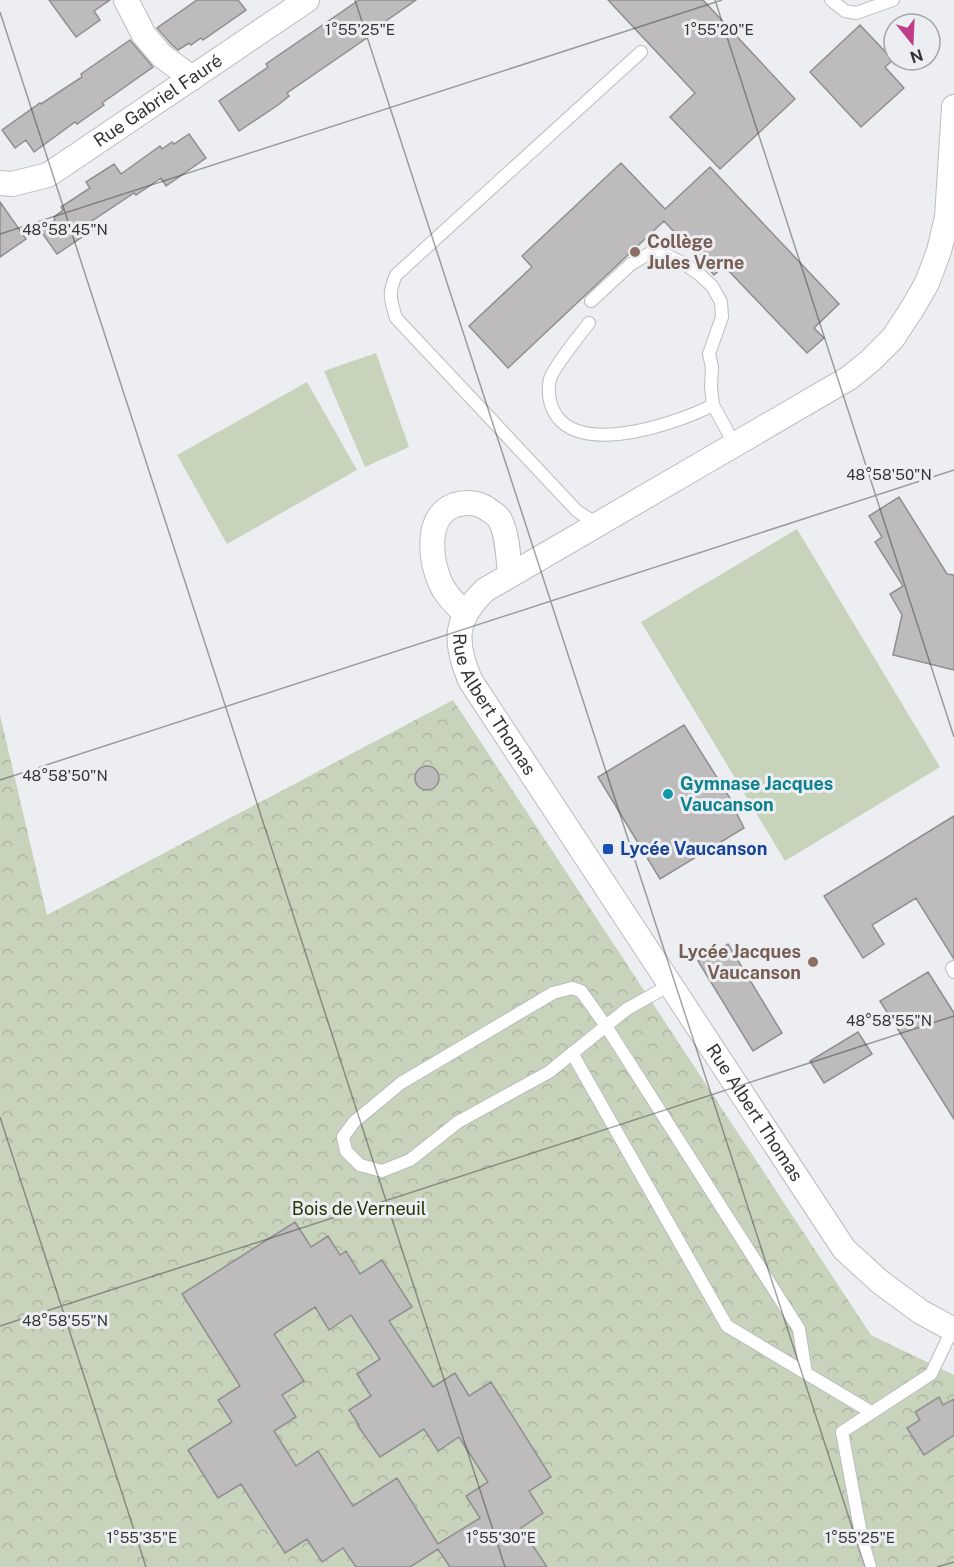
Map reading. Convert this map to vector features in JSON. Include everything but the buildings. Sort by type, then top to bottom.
[{"type":"street","points":[[126,0],[144,35],[162,56],[192,78]]},
{"type":"street","name":"Rue Gabriel Fauré","points":[[0,183],[12,184],[48,175],[307,0]]},
{"type":"street","name":"Rue Albert Thomas","points":[[953,1331],[921,1312],[880,1282],[844,1249],[470,680],[461,658],[459,644],[460,629],[465,614],[485,590],[849,378],[893,338],[927,283],[939,251],[947,216],[954,107]]},
{"type":"street","points":[[465,614],[440,583],[431,542],[436,521],[447,508],[464,502],[482,505],[499,517],[505,536],[510,574]]},
{"type":"lane","points":[[831,0],[845,11],[856,13],[893,0]]},
{"type":"lane","points":[[597,524],[577,511],[396,318],[390,290],[396,274],[641,52]]},
{"type":"lane","points":[[591,301],[631,264],[650,253],[666,255],[681,262],[712,286],[721,302],[722,317],[708,354],[712,368],[713,405],[735,445]]},
{"type":"lane","points":[[589,323],[550,377],[551,408],[570,429],[590,434],[611,435],[664,424],[694,415],[713,405]]},
{"type":"lane","points":[[954,967],[952,968],[954,972]]},
{"type":"lane","points":[[670,985],[627,1009],[606,1026],[573,1053],[549,1072],[458,1122],[410,1160],[382,1171],[360,1165],[346,1151],[343,1137],[354,1122],[400,1083],[553,993],[572,988],[581,991],[606,1026],[799,1329],[806,1373]]},
{"type":"lane","points":[[573,1053],[727,1326],[872,1412]]},
{"type":"lane","points":[[870,1567],[862,1539],[842,1432],[931,1374],[953,1331]]},
{"type":"green space","points":[[376,353],[409,447],[365,467],[324,371]]},
{"type":"green space","points":[[307,382],[357,470],[227,544],[177,455]]},
{"type":"green space","points":[[797,529],[940,767],[785,861],[641,622]]},
{"type":"green space","name":"Bois de Verneuil","points":[[453,700],[871,1335],[954,1375],[954,1567],[0,1567],[0,715],[47,915]]},
{"type":"place","name":"Collège Jules Verne","points":[[635,252]]},
{"type":"place","name":"Gymnase Jacques Vaucanson","points":[[668,794]]},
{"type":"place","name":"Lycée Vaucanson","points":[[608,849]]},
{"type":"place","name":"Lycée Jacques Vaucanson","points":[[813,962]]}]
